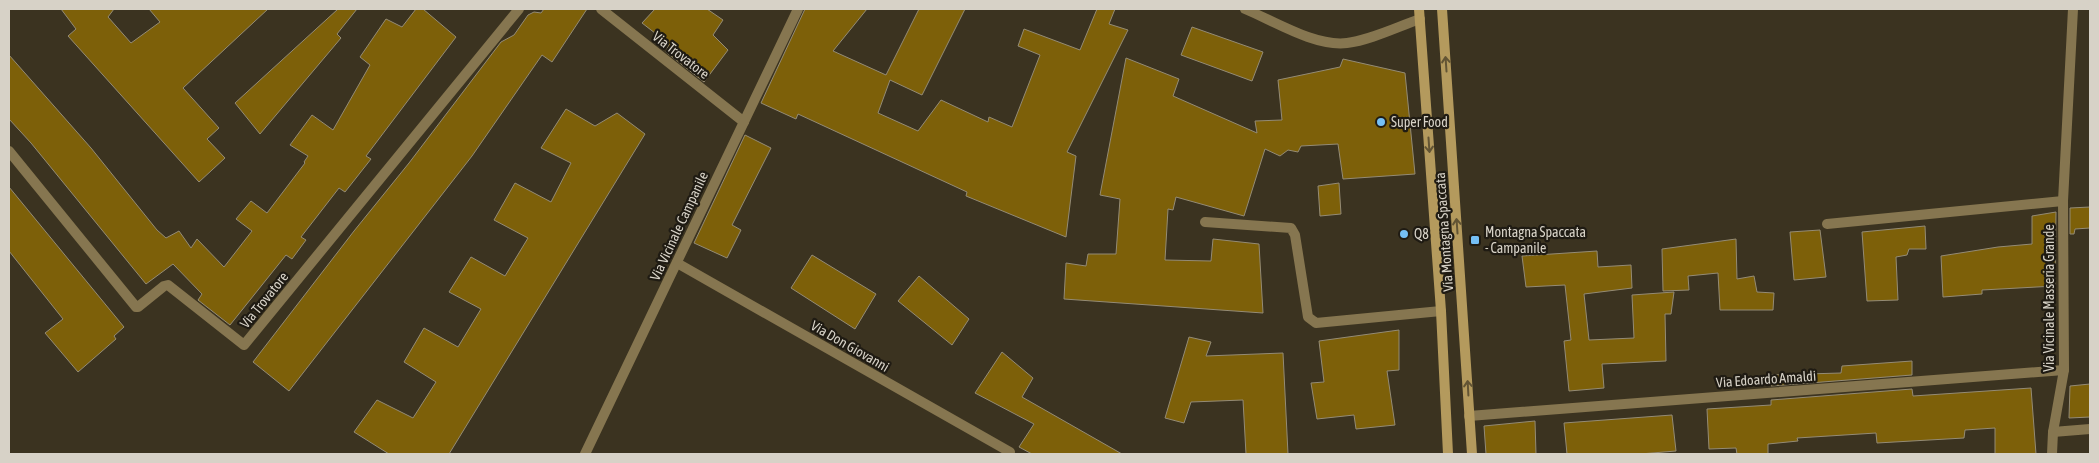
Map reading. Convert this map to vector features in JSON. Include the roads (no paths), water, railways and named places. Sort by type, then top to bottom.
[{"type":"main road","name":"Via Montagna Spaccata","points":[[1442,9],[1472,454]]},
{"type":"main road","name":"Via Montagna Spaccata","points":[[1420,14],[1441,310],[1448,454]]},
{"type":"street","name":"Via Trovatore","points":[[9,151],[136,307],[168,285],[242,345],[245,345],[519,9]]},
{"type":"street","name":"Via Trovatore","points":[[601,9],[744,122]]},
{"type":"street","name":"Via Vicinale Campanile","points":[[585,454],[798,9]]},
{"type":"street","points":[[1245,9],[1311,38],[1328,42],[1346,43],[1420,14]]},
{"type":"street","name":"Via Vicinale Masseria Grande","points":[[2052,454],[2064,370],[2063,202],[2073,9]]},
{"type":"street","name":"Via Vicinale Masseria Grande","points":[[1827,224],[2063,202]]},
{"type":"street","name":"Via Montagna Spaccata","points":[[1205,222],[1291,228],[1295,235],[1308,317],[1316,322],[1441,310]]},
{"type":"street","name":"Via Don Giovanni","points":[[677,262],[1010,452]]},
{"type":"street","name":"Via Edoardo Amaldi","points":[[1469,416],[2064,370]]},
{"type":"street","points":[[2054,432],[2090,429]]},
{"type":"place","name":"Super Food","points":[[1381,122]]},
{"type":"place","name":"Q8","points":[[1404,234]]},
{"type":"place","name":"Montagna Spaccata - Campanile","points":[[1475,240]]}]
